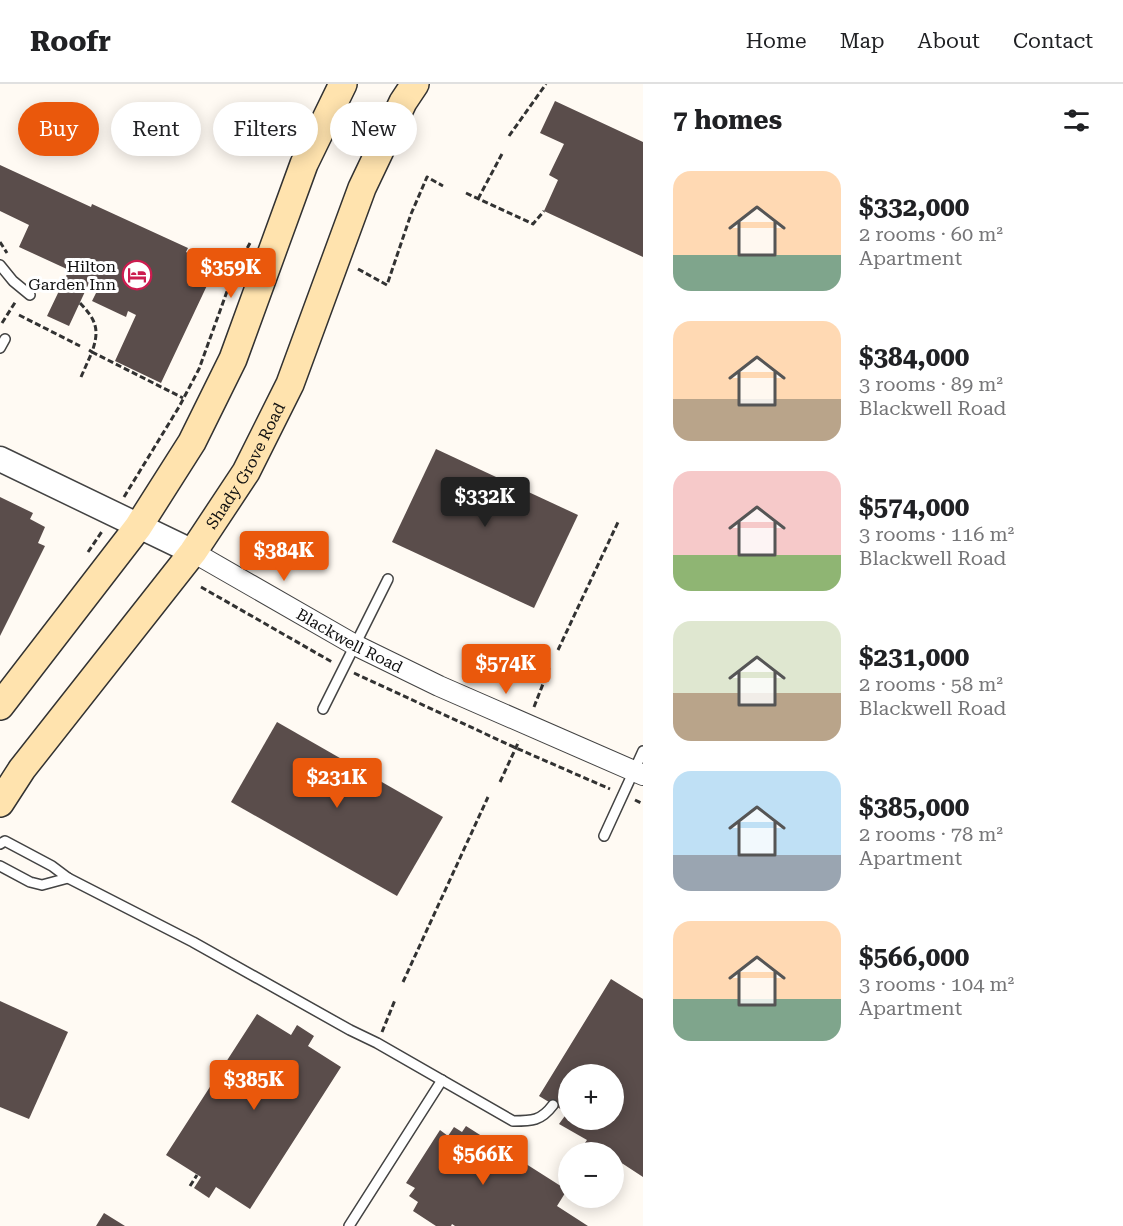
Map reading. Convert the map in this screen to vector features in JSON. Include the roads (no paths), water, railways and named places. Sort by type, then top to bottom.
[{"type":"main road","points":[[2,699],[138,527],[192,442],[233,359],[304,164],[343,84]]},
{"type":"main road","name":"Shady Grove Road","points":[[0,803],[22,769],[193,552],[246,472],[290,384],[362,188],[403,102],[415,84]]},
{"type":"street","name":"Blackwell Road","points":[[0,459],[193,552],[356,645],[439,686],[638,773]]},
{"type":"lane","points":[[0,265],[13,281],[30,295]]},
{"type":"lane","points":[[0,348],[5,339]]},
{"type":"lane","points":[[323,708],[388,579]]},
{"type":"lane","points":[[604,836],[638,773],[643,751]]},
{"type":"lane","points":[[0,844],[5,842],[52,866],[68,878],[193,942],[513,1121],[533,1121],[547,1113],[553,1104]]},
{"type":"lane","points":[[0,866],[30,882],[42,885],[68,878]]},
{"type":"lane","points":[[349,1226],[442,1080]]},
{"type":"place","name":"Hilton Garden Inn","points":[[137,275]]}]
